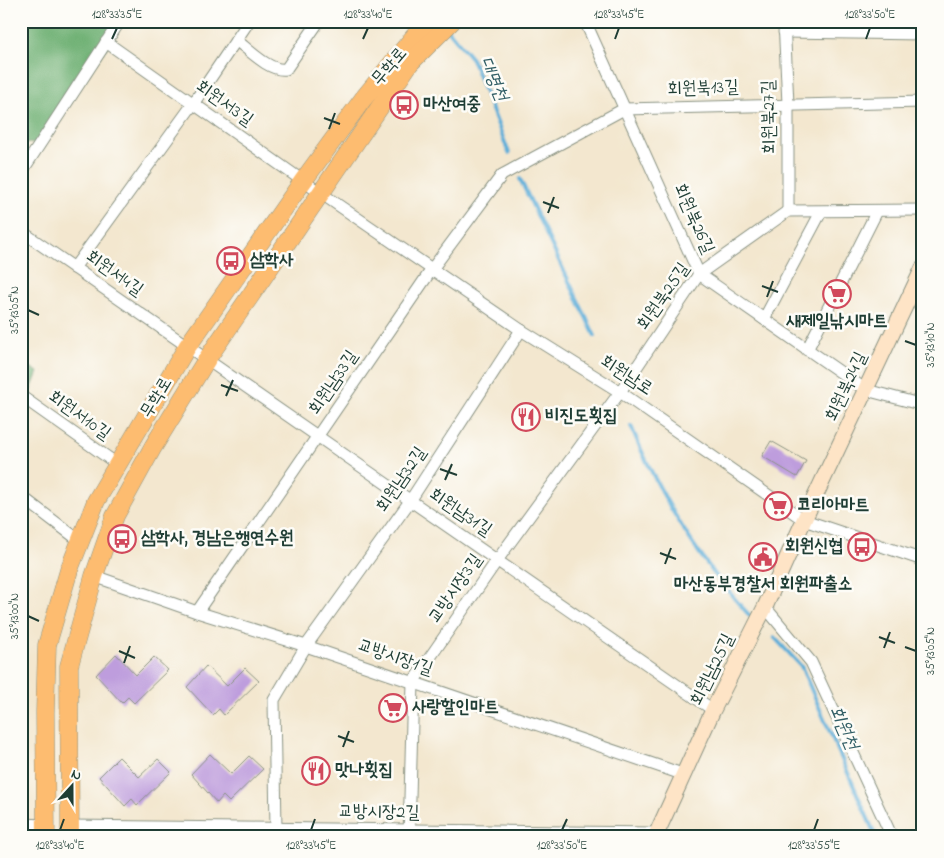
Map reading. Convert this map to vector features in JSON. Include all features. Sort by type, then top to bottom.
[{"type":"main road","name":"무학로","points":[[46,831],[45,712],[47,645],[69,570],[96,501],[187,347],[362,99],[427,21]]},
{"type":"main road","name":"무학로","points":[[70,832],[69,666],[94,576],[115,516],[153,448],[207,359],[322,194],[410,63],[448,25]]},
{"type":"main road","name":"회원북24길","points":[[804,520],[923,268]]},
{"type":"main road","name":"회원남25길","points":[[656,835],[713,710],[765,607],[804,520]]},
{"type":"street","points":[[21,173],[120,21]]},
{"type":"street","points":[[74,268],[193,104],[249,21]]},
{"type":"street","points":[[236,40],[272,68],[280,70],[286,68],[319,21]]},
{"type":"street","name":"회원북26길","points":[[585,21],[699,274],[866,390],[923,405]]},
{"type":"street","points":[[784,27],[923,34]]},
{"type":"street","name":"회원북27길","points":[[784,27],[788,104],[788,211]]},
{"type":"street","name":"회원서3길","points":[[106,42],[322,194]]},
{"type":"street","name":"회원북13길","points":[[502,175],[624,109],[923,102]]},
{"type":"street","name":"회원남33길","points":[[197,612],[319,437],[432,269],[502,175]]},
{"type":"street","name":"회원남로","points":[[322,194],[521,330],[620,392],[804,520],[923,560]]},
{"type":"street","points":[[788,211],[923,210]]},
{"type":"street","name":"회원북25길","points":[[620,392],[699,274],[788,211]]},
{"type":"street","points":[[807,350],[877,211]]},
{"type":"street","points":[[764,319],[821,212]]},
{"type":"street","name":"회원서4길","points":[[21,231],[187,347]]},
{"type":"street","name":"회원남32길","points":[[272,832],[274,700],[306,646],[410,501],[521,330]]},
{"type":"street","name":"회원남31길","points":[[187,347],[410,501],[498,559],[713,710]]},
{"type":"street","name":"교방시장3길","points":[[413,682],[498,559],[620,392]]},
{"type":"street","name":"회원서10길","points":[[21,396],[118,464]]},
{"type":"street","points":[[21,496],[80,541]]},
{"type":"street","name":"교방시장1길","points":[[94,576],[685,775]]},
{"type":"street","points":[[765,607],[811,662],[892,837]]},
{"type":"street","points":[[410,834],[413,682]]},
{"type":"street","points":[[21,824],[46,831]]},
{"type":"street","name":"교방시장2길","points":[[70,832],[656,835]]},
{"type":"green space","points":[[21,21],[106,21],[118,31],[40,144],[21,143]]},
{"type":"green space","points":[[21,361],[38,372],[25,406],[21,404]]},
{"type":"building","points":[[771,441],[806,461],[797,477],[762,456]]},
{"type":"building","points":[[116,654],[136,675],[154,657],[168,670],[134,703],[128,697],[122,703],[96,675]]},
{"type":"building","points":[[206,666],[227,686],[245,668],[259,681],[224,715],[219,709],[213,715],[187,687]]},
{"type":"building","points":[[210,754],[231,774],[249,756],[263,769],[229,802],[223,796],[217,803],[191,774]]},
{"type":"building","points":[[119,757],[139,777],[158,759],[171,772],[137,805],[132,799],[125,806],[99,777]]},
{"type":"waterway","name":"대명천","points":[[449,31],[472,59],[509,153]]},
{"type":"waterway","points":[[520,179],[595,336]]},
{"type":"waterway","points":[[631,426],[654,477],[697,550],[731,595],[750,616]]},
{"type":"waterway","name":"회원천","points":[[774,637],[801,666],[876,837]]},
{"type":"place","name":"마산여중","points":[[404,105]]},
{"type":"place","name":"삼학사","points":[[231,261]]},
{"type":"place","name":"새제일낚시마트","points":[[837,294]]},
{"type":"place","name":"비진도횟집","points":[[526,417]]},
{"type":"place","name":"코리아마트","points":[[778,506]]},
{"type":"place","name":"삼학사, 경남은행연수원","points":[[122,539]]},
{"type":"place","name":"회원신협","points":[[862,547]]},
{"type":"place","name":"마산동부경찰서 회원파출소","points":[[763,557]]},
{"type":"place","name":"사랑할인마트","points":[[393,708]]},
{"type":"place","name":"맛나횟집","points":[[316,771]]}]
